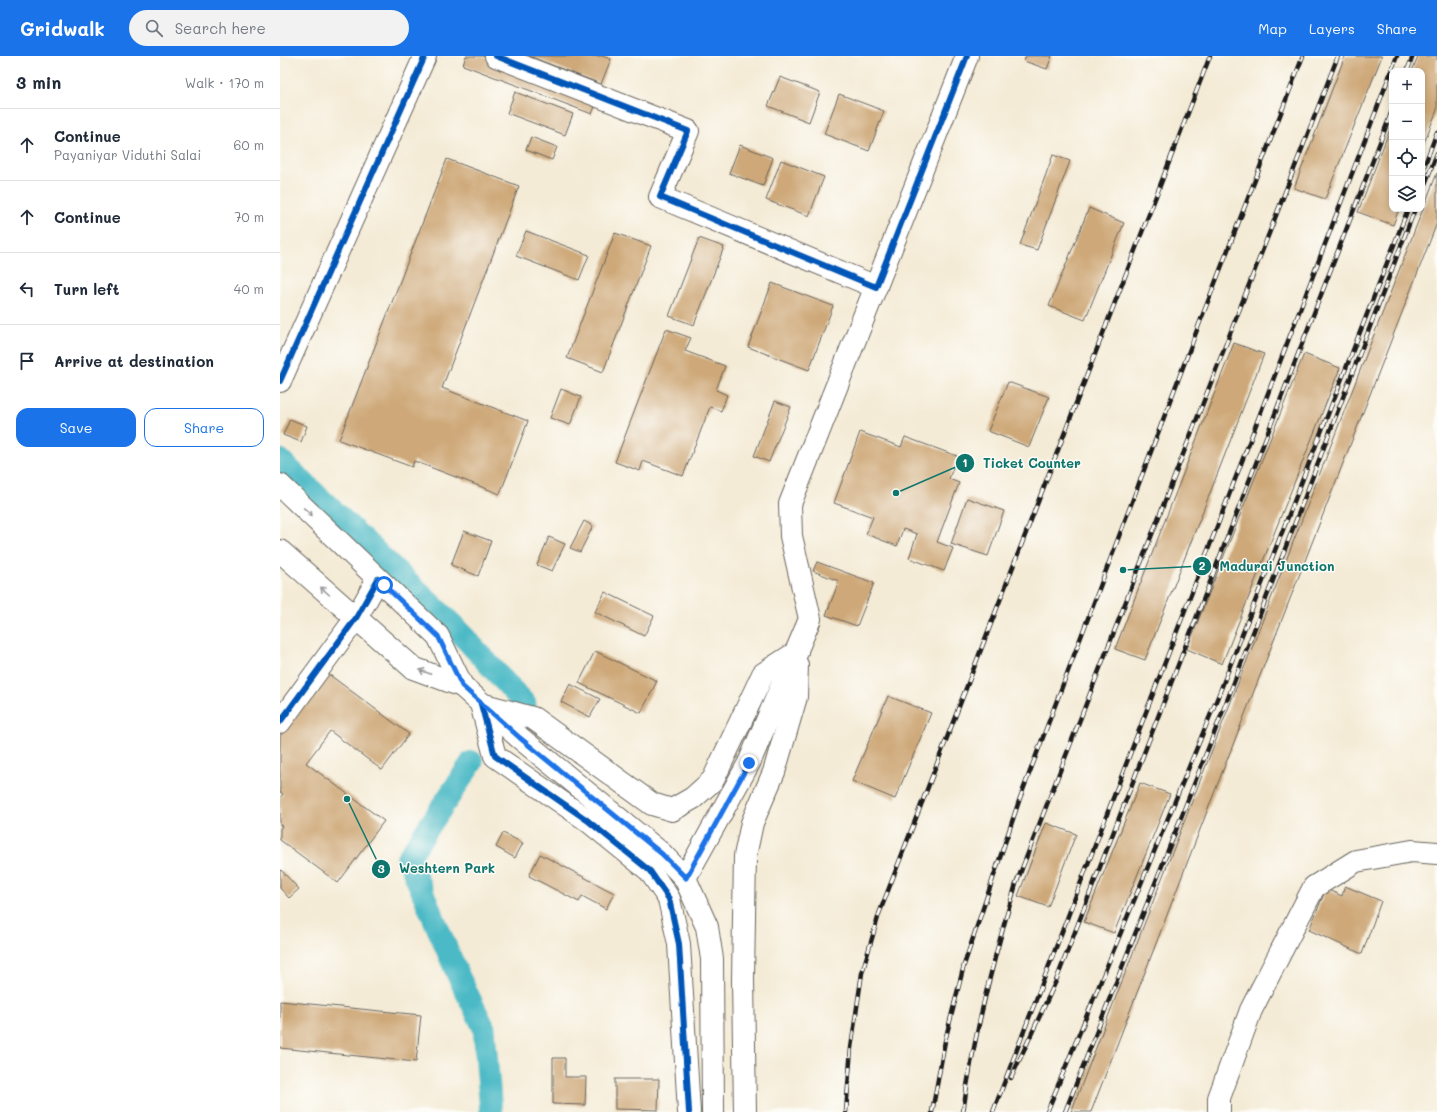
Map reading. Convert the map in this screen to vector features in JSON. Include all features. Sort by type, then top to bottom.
[{"type":"street","points":[[280,381],[426,56]]},
{"type":"street","points":[[496,56],[688,131],[660,197],[876,287]]},
{"type":"street","points":[[686,878],[749,763],[810,619],[791,536],[790,504],[967,56]]},
{"type":"street","points":[[280,485],[438,636],[462,686],[520,738],[662,854],[686,878],[707,927],[712,959],[713,1112]]},
{"type":"street","points":[[280,551],[413,668],[462,686]]},
{"type":"street","points":[[280,722],[356,618],[378,579]]},
{"type":"street","points":[[481,704],[533,718],[652,804],[672,810],[693,798],[713,780],[763,674],[797,652]]},
{"type":"street","points":[[745,1112],[743,979],[745,856],[752,823],[774,772],[796,697],[797,652]]},
{"type":"street","points":[[481,704],[494,756],[587,820],[650,871],[669,899],[679,944],[690,1112]]},
{"type":"street","points":[[1219,1112],[1219,1098],[1251,1010],[1314,887],[1356,861],[1412,851],[1437,853]]},
{"type":"building","points":[[466,56],[482,56],[598,99],[592,114],[463,65]]},
{"type":"building","points":[[529,56],[602,56],[611,59],[601,84]]},
{"type":"building","points":[[1026,56],[1052,56],[1047,69],[1024,61]]},
{"type":"building","points":[[1345,56],[1382,56],[1325,199],[1294,188]]},
{"type":"building","points":[[1418,56],[1437,56],[1437,110],[1425,140],[1425,68],[1413,68]]},
{"type":"building","points":[[780,77],[820,92],[809,122],[768,106]]},
{"type":"building","points":[[515,92],[573,114],[565,135],[507,113]]},
{"type":"building","points":[[839,94],[884,111],[869,151],[824,134]]},
{"type":"building","points":[[1389,132],[1389,212],[1398,212],[1393,225],[1358,212]]},
{"type":"building","points":[[531,137],[557,147],[552,160],[526,150]]},
{"type":"building","points":[[740,145],[773,158],[763,186],[729,173]]},
{"type":"building","points":[[1053,155],[1070,161],[1037,250],[1020,245]]},
{"type":"building","points":[[447,159],[519,186],[442,388],[528,421],[500,494],[414,461],[412,467],[339,440]]},
{"type":"building","points":[[781,160],[824,177],[809,216],[766,200]]},
{"type":"building","points":[[1437,173],[1437,223],[1091,1112],[1071,1112],[1422,212],[1425,212],[1425,204]]},
{"type":"building","points":[[1089,208],[1124,223],[1085,320],[1049,306]]},
{"type":"building","points":[[526,231],[589,255],[579,280],[516,256]]},
{"type":"building","points":[[615,233],[651,246],[603,372],[567,358]]},
{"type":"building","points":[[699,238],[724,247],[694,325],[669,316]]},
{"type":"building","points":[[772,283],[833,306],[809,370],[748,347]]},
{"type":"building","points":[[666,329],[691,338],[685,351],[725,366],[716,390],[727,395],[721,411],[710,407],[683,476],[643,461],[640,471],[615,462]]},
{"type":"building","points":[[1234,343],[1264,354],[1145,660],[1115,649]]},
{"type":"building","points":[[1304,354],[1340,368],[1222,664],[1187,649]]},
{"type":"building","points":[[1008,382],[1049,397],[1029,447],[988,431]]},
{"type":"building","points":[[561,389],[581,397],[570,425],[550,418]]},
{"type":"building","points":[[775,401],[791,407],[769,462],[754,456]]},
{"type":"building","points":[[290,419],[307,426],[301,442],[283,435]]},
{"type":"building","points":[[860,432],[901,447],[905,437],[957,456],[949,479],[959,483],[937,542],[953,548],[944,571],[909,558],[917,534],[903,529],[897,546],[866,534],[873,517],[834,503]]},
{"type":"building","points":[[967,498],[1004,511],[988,556],[951,544]]},
{"type":"building","points":[[584,521],[593,526],[580,552],[570,548]]},
{"type":"building","points":[[464,531],[491,541],[478,576],[451,565]]},
{"type":"building","points":[[549,537],[565,544],[552,571],[537,565]]},
{"type":"building","points":[[817,562],[874,583],[857,626],[826,615],[839,581],[813,571]]},
{"type":"building","points":[[605,592],[654,616],[644,636],[595,612]]},
{"type":"building","points":[[595,651],[657,681],[641,713],[579,683]]},
{"type":"building","points":[[327,673],[409,734],[382,770],[330,731],[306,763],[384,821],[338,883],[280,840],[280,829],[282,826],[280,825],[280,798],[283,794],[280,792],[280,736]]},
{"type":"building","points":[[570,684],[600,699],[590,717],[561,702]]},
{"type":"building","points":[[888,696],[931,713],[895,799],[852,781]]},
{"type":"building","points":[[1140,783],[1170,794],[1114,933],[1084,922]]},
{"type":"building","points":[[1046,823],[1076,834],[1048,907],[1018,896]]},
{"type":"building","points":[[503,833],[523,843],[515,858],[496,847]]},
{"type":"building","points":[[540,854],[614,893],[606,909],[582,896],[579,902],[529,876]]},
{"type":"building","points":[[280,869],[299,889],[289,898],[280,888]]},
{"type":"building","points":[[1345,886],[1381,901],[1362,954],[1309,930],[1326,889],[1342,896]]},
{"type":"building","points":[[280,1001],[421,1015],[416,1062],[280,1048]]},
{"type":"building","points":[[553,1058],[565,1058],[565,1077],[586,1077],[585,1105],[553,1104]]},
{"type":"building","points":[[615,1079],[659,1079],[658,1110],[615,1109]]},
{"type":"waterway","points":[[280,460],[454,626],[525,704]]},
{"type":"waterway","points":[[472,762],[408,858],[457,973],[484,1028],[491,1112]]},
{"type":"railway","points":[[846,1112],[851,1048],[862,973],[879,914],[1210,56]]},
{"type":"railway","points":[[932,1112],[945,1041],[964,965],[1020,798],[1200,322],[1303,56]]},
{"type":"railway","points":[[963,1112],[967,1083],[985,997],[1016,884],[1338,56]]},
{"type":"railway","points":[[993,1112],[1397,56]]},
{"type":"railway","points":[[1408,68],[1413,56]]},
{"type":"railway","points":[[1011,1078],[1056,981],[1389,119]]},
{"type":"railway","points":[[1425,164],[1437,132]]},
{"type":"railway","points":[[1425,184],[1437,153]]},
{"type":"railway","points":[[1047,1112],[1219,694],[1407,212]]},
{"type":"railway","points":[[1065,1112],[1228,698],[1414,212]]},
{"type":"cycle path","points":[[280,381],[425,56]]},
{"type":"cycle path","points":[[496,56],[688,131],[660,197],[876,287],[967,56]]},
{"type":"cycle path","points":[[280,722],[356,618],[378,579]]},
{"type":"cycle path","points":[[481,704],[495,756],[587,820],[650,871],[669,899],[679,944],[689,1112]]},
{"type":"place","name":"Ticket Counter","points":[[896,493]]},
{"type":"place","name":"Madurai Junction","points":[[1123,570]]},
{"type":"place","name":"Weshtern Park","points":[[347,799]]},
{"type":"route","points":[[384,585],[438,636],[462,686],[520,738],[662,854],[686,878],[749,763]]}]
